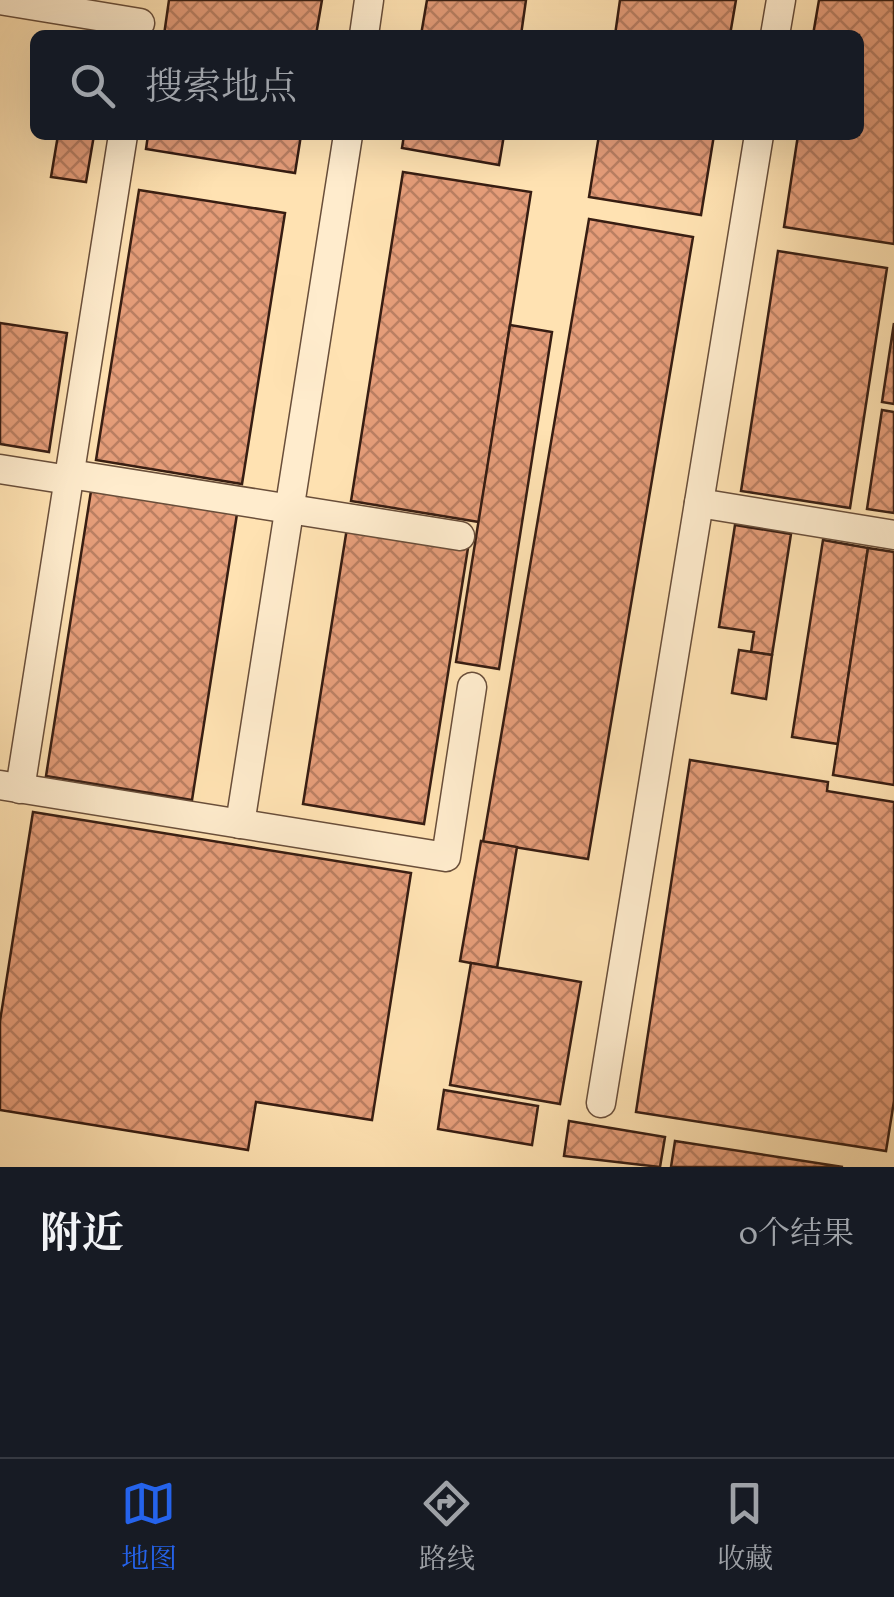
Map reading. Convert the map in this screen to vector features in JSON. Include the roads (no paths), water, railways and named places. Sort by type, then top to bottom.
[{"type":"street","points":[[0,0],[141,19]]},
{"type":"street","points":[[365,30],[369,0]]},
{"type":"street","points":[[776,30],[780,0]]},
{"type":"street","points":[[122,140],[69,477],[10,787],[446,856],[472,686]]},
{"type":"street","points":[[240,824],[347,140]]},
{"type":"street","points":[[601,1103],[758,140]]},
{"type":"street","points":[[0,469],[460,536]]},
{"type":"street","points":[[699,503],[894,535]]}]
